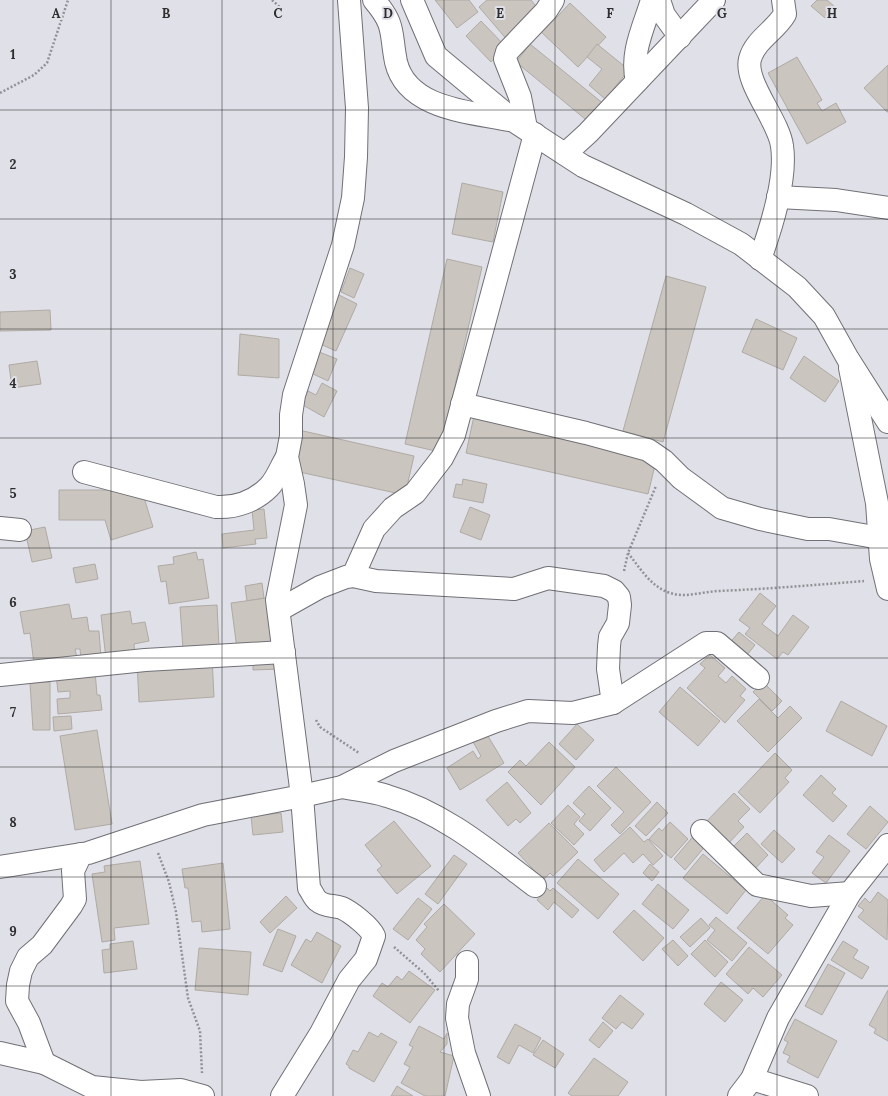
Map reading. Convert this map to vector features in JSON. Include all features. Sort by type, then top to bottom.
[{"type":"street","points":[[84,472],[216,507],[227,507],[238,506],[254,498],[270,486],[287,457],[291,436],[291,415],[294,395],[343,245],[353,198],[357,108],[348,0]]},
{"type":"street","points":[[374,0],[389,18],[396,61],[401,76],[409,87],[420,96],[442,106],[525,128]]},
{"type":"street","points":[[353,576],[363,552],[381,520],[393,508],[415,493],[442,458],[454,435],[525,128],[520,97],[505,59],[507,52],[546,11],[553,0]]},
{"type":"street","points":[[637,81],[634,69],[634,58],[652,0]]},
{"type":"street","points":[[659,0],[664,15],[680,37]]},
{"type":"street","points":[[565,154],[588,133],[714,0]]},
{"type":"street","points":[[760,259],[768,236],[778,197],[783,158],[782,145],[751,77],[750,60],[753,50],[785,14],[783,0]]},
{"type":"street","points":[[413,1],[436,56],[525,128],[583,166],[686,214],[741,244],[797,287],[824,316],[848,359],[888,422]]},
{"type":"street","points":[[778,197],[843,201],[888,208]]},
{"type":"street","points":[[848,359],[877,503],[887,584]]},
{"type":"street","points":[[462,404],[586,433],[648,450],[664,461],[681,478],[722,508],[760,519],[808,529],[829,529],[883,542]]},
{"type":"street","points":[[282,1096],[321,1033],[349,980],[366,959],[374,936],[372,931],[341,908],[329,906],[317,901],[309,888],[302,796],[277,600],[280,578],[293,526],[296,506],[287,457]]},
{"type":"street","points":[[279,610],[320,587],[346,577],[353,576],[383,582],[514,588],[521,587],[540,579],[548,578],[604,586],[614,591],[619,597],[620,605],[618,623],[610,637],[608,646],[608,669],[614,703]]},
{"type":"street","points":[[0,867],[81,854],[203,815],[342,787],[380,768],[496,721],[528,712],[573,713],[614,703],[706,643],[717,643],[758,678]]},
{"type":"street","points":[[0,675],[145,660],[284,652]]},
{"type":"street","points":[[342,787],[386,795],[435,816],[462,831],[535,886]]},
{"type":"street","points":[[702,832],[757,885],[811,896],[850,893]]},
{"type":"street","points":[[807,1096],[745,1088],[778,1018],[850,893],[888,845]]},
{"type":"street","points":[[44,1063],[29,1023],[17,1001],[18,985],[21,970],[28,957],[42,945],[73,902],[75,890],[73,871],[81,854]]},
{"type":"street","points":[[467,962],[466,979],[458,1004],[457,1018],[466,1060],[479,1096]]},
{"type":"street","points":[[0,1053],[44,1063],[92,1087],[141,1092],[182,1090],[203,1087]]},
{"type":"path","points":[[0,93],[34,75],[47,63],[68,0]]},
{"type":"path","points":[[272,0],[283,10]]},
{"type":"path","points":[[619,597],[628,553],[642,524],[664,461]]},
{"type":"path","points":[[628,553],[649,580],[668,592],[685,596],[715,591],[807,586],[887,584]]},
{"type":"path","points":[[314,717],[320,727],[380,768]]},
{"type":"path","points":[[147,834],[160,856],[175,904],[188,998],[200,1031],[203,1087]]},
{"type":"path","points":[[374,936],[395,948],[424,973],[436,985],[457,1018]]},
{"type":"building","points":[[435,0],[469,0],[478,12],[457,28]]},
{"type":"building","points":[[487,0],[531,0],[539,10],[508,41],[479,7]]},
{"type":"building","points":[[817,0],[827,0],[835,7],[825,18],[811,6]]},
{"type":"building","points":[[570,3],[606,37],[578,67],[538,29],[552,14],[556,18]]},
{"type":"building","points":[[481,21],[506,47],[491,62],[466,36]]},
{"type":"building","points":[[530,44],[605,105],[590,123],[516,62]]},
{"type":"building","points":[[597,44],[629,70],[605,99],[589,85],[602,69],[587,57]]},
{"type":"building","points":[[797,57],[822,100],[817,103],[822,111],[836,103],[846,122],[807,144],[768,73]]},
{"type":"building","points":[[888,65],[888,112],[887,112],[864,88]]},
{"type":"building","points":[[462,183],[503,192],[493,242],[452,234]]},
{"type":"building","points":[[447,259],[482,267],[440,452],[405,444]]},
{"type":"building","points":[[350,268],[364,274],[354,298],[341,292]]},
{"type":"building","points":[[666,276],[706,287],[663,442],[623,431]]},
{"type":"building","points":[[339,295],[357,304],[336,351],[318,343]]},
{"type":"building","points":[[50,310],[51,330],[0,331],[0,312]]},
{"type":"building","points":[[756,319],[797,338],[783,370],[742,352]]},
{"type":"building","points":[[240,334],[279,339],[279,378],[238,375]]},
{"type":"building","points":[[319,352],[337,359],[328,381],[311,373]]},
{"type":"building","points":[[804,356],[839,381],[825,402],[790,378]]},
{"type":"building","points":[[37,361],[41,384],[12,388],[9,365]]},
{"type":"building","points":[[322,383],[337,391],[324,417],[301,404],[308,391],[316,395]]},
{"type":"building","points":[[474,416],[657,457],[648,494],[466,453]]},
{"type":"building","points":[[290,428],[414,456],[405,495],[281,468]]},
{"type":"building","points":[[463,479],[487,484],[483,503],[453,497],[456,484],[462,485]]},
{"type":"building","points":[[59,490],[140,490],[143,494],[153,527],[111,540],[105,520],[59,520]]},
{"type":"building","points":[[470,507],[490,515],[481,540],[460,532]]},
{"type":"building","points":[[264,509],[267,538],[255,539],[256,544],[223,548],[222,534],[254,530],[252,510]]},
{"type":"building","points":[[45,527],[52,558],[32,562],[25,531]]},
{"type":"building","points":[[196,552],[198,560],[203,559],[209,598],[169,604],[166,581],[161,582],[158,566],[174,564],[173,557]]},
{"type":"building","points":[[95,564],[98,579],[76,583],[73,568]]},
{"type":"building","points":[[262,583],[264,598],[247,601],[245,586]]},
{"type":"building","points":[[760,593],[776,606],[762,624],[778,636],[793,615],[809,627],[788,655],[783,652],[777,659],[745,634],[750,628],[739,620]]},
{"type":"building","points":[[274,597],[280,644],[237,649],[231,603]]},
{"type":"building","points":[[69,604],[72,619],[87,617],[89,631],[99,631],[101,658],[81,659],[80,649],[75,649],[77,658],[34,664],[30,633],[24,634],[20,612]]},
{"type":"building","points":[[217,605],[219,646],[183,649],[180,607]]},
{"type":"building","points":[[130,611],[132,624],[145,622],[149,641],[134,644],[135,656],[106,659],[101,615]]},
{"type":"building","points":[[739,632],[755,645],[743,660],[727,646]]},
{"type":"building","points":[[710,655],[725,668],[718,676],[726,683],[732,676],[746,689],[740,696],[745,700],[725,723],[687,688],[705,668],[700,664]]},
{"type":"building","points":[[280,656],[281,669],[253,670],[253,658]]},
{"type":"building","points":[[212,657],[214,697],[139,702],[137,662]]},
{"type":"building","points":[[95,671],[97,695],[100,695],[102,710],[58,714],[57,699],[70,698],[70,691],[58,692],[56,675]]},
{"type":"building","points":[[50,682],[50,730],[33,730],[30,683]]},
{"type":"building","points":[[763,682],[782,701],[772,711],[753,692]]},
{"type":"building","points":[[680,687],[720,721],[698,746],[659,712]]},
{"type":"building","points":[[759,699],[778,718],[790,706],[802,718],[768,752],[737,721]]},
{"type":"building","points":[[841,701],[887,726],[872,756],[826,731]]},
{"type":"building","points":[[71,716],[72,729],[54,731],[53,717]]},
{"type":"building","points":[[577,724],[594,740],[576,760],[559,744]]},
{"type":"building","points":[[97,730],[112,824],[75,830],[60,736]]},
{"type":"building","points":[[485,731],[504,763],[460,790],[447,768],[473,751],[478,759],[481,756],[472,740]]},
{"type":"building","points":[[549,742],[575,767],[541,805],[508,772],[520,760],[526,766]]},
{"type":"building","points":[[775,753],[792,770],[785,778],[789,782],[760,813],[738,792]]},
{"type":"building","points":[[616,767],[651,802],[620,834],[611,825],[624,812],[597,786]]},
{"type":"building","points":[[821,775],[836,789],[832,793],[847,806],[833,822],[803,795]]},
{"type":"building","points":[[507,782],[531,813],[520,823],[516,819],[508,826],[486,800]]},
{"type":"building","points":[[589,786],[611,808],[590,831],[579,821],[585,814],[573,803]]},
{"type":"building","points":[[734,793],[750,809],[738,821],[744,827],[724,848],[702,826]]},
{"type":"building","points":[[657,802],[668,813],[646,836],[635,826]]},
{"type":"building","points":[[568,805],[580,817],[574,824],[584,834],[574,845],[551,823]]},
{"type":"building","points":[[870,806],[888,822],[866,849],[847,834]]},
{"type":"building","points":[[281,813],[283,832],[253,835],[251,816]]},
{"type":"building","points":[[394,821],[431,866],[397,894],[377,870],[382,866],[365,845]]},
{"type":"building","points":[[670,822],[688,839],[671,858],[649,839],[659,828],[662,831]]},
{"type":"building","points":[[549,823],[578,852],[553,876],[550,873],[543,880],[518,853]]},
{"type":"building","points":[[630,827],[644,842],[648,839],[663,856],[653,865],[643,854],[633,863],[624,853],[604,872],[594,860]]},
{"type":"building","points":[[774,830],[795,849],[782,863],[761,844]]},
{"type":"building","points":[[696,833],[708,843],[685,870],[674,859]]},
{"type":"building","points":[[747,833],[768,855],[749,875],[727,853]]},
{"type":"building","points":[[829,835],[850,851],[826,883],[812,873],[824,857],[816,852]]},
{"type":"building","points":[[703,854],[746,890],[727,914],[683,878]]},
{"type":"building","points":[[454,855],[467,864],[438,904],[425,894]]},
{"type":"building","points":[[578,859],[619,894],[598,919],[557,883]]},
{"type":"building","points":[[140,861],[149,924],[114,928],[115,940],[102,942],[92,874],[105,872],[104,866]]},
{"type":"building","points":[[223,863],[230,929],[202,932],[201,921],[192,922],[188,888],[185,888],[182,869]]},
{"type":"building","points":[[650,864],[659,872],[652,881],[643,873]]},
{"type":"building","points":[[658,884],[689,910],[673,929],[642,904]]},
{"type":"building","points":[[547,888],[550,891],[553,888],[579,910],[572,918],[554,902],[548,910],[537,900]]},
{"type":"building","points":[[878,892],[888,900],[887,940],[858,917],[864,910],[858,906],[865,898],[870,903]]},
{"type":"building","points":[[765,895],[788,915],[785,918],[793,925],[768,954],[737,928]]},
{"type":"building","points":[[286,896],[297,908],[270,933],[260,922]]},
{"type":"building","points":[[418,898],[432,909],[408,940],[393,929]]},
{"type":"building","points":[[444,904],[475,934],[440,972],[421,954],[425,949],[416,940],[427,927],[424,924]]},
{"type":"building","points":[[634,910],[664,938],[643,961],[613,932]]},
{"type":"building","points":[[716,917],[747,943],[732,961],[707,940],[715,930],[709,925]]},
{"type":"building","points":[[701,918],[710,928],[690,947],[680,937]]},
{"type":"building","points":[[278,929],[296,936],[282,972],[263,965]]},
{"type":"building","points":[[317,932],[341,946],[322,983],[291,965],[306,939],[311,942]]},
{"type":"building","points":[[673,940],[688,956],[678,966],[662,949]]},
{"type":"building","points":[[705,940],[728,962],[715,977],[691,954]]},
{"type":"building","points":[[133,941],[137,969],[104,973],[102,950],[110,949],[110,944]]},
{"type":"building","points":[[843,941],[858,950],[853,958],[869,967],[862,979],[831,960]]},
{"type":"building","points":[[749,947],[782,975],[763,997],[753,988],[748,994],[726,974]]},
{"type":"building","points":[[199,948],[251,952],[248,995],[195,990]]},
{"type":"building","points":[[828,964],[845,973],[822,1015],[805,1006]]},
{"type":"building","points":[[409,971],[435,990],[410,1023],[373,996],[382,983],[388,987],[397,976],[402,980]]},
{"type":"building","points":[[721,982],[743,1000],[725,1022],[704,1004]]},
{"type":"building","points":[[888,990],[888,1041],[874,1033],[876,1029],[869,1025]]},
{"type":"building","points":[[620,995],[644,1014],[632,1029],[622,1022],[616,1029],[602,1018]]},
{"type":"building","points":[[795,1019],[837,1041],[818,1078],[787,1062],[790,1056],[783,1053],[788,1042],[784,1040]]},
{"type":"building","points":[[603,1022],[613,1031],[599,1048],[589,1040]]},
{"type":"building","points":[[515,1024],[541,1038],[533,1053],[519,1045],[509,1064],[497,1057]]},
{"type":"building","points":[[419,1026],[444,1039],[447,1033],[447,1044],[440,1052],[454,1056],[445,1096],[425,1096],[401,1083],[410,1067],[404,1064],[413,1047],[409,1045]]},
{"type":"building","points":[[369,1032],[378,1037],[381,1033],[397,1042],[374,1082],[349,1068],[346,1064],[353,1050],[358,1052]]},
{"type":"building","points":[[543,1040],[564,1054],[555,1068],[533,1055]]},
{"type":"building","points":[[594,1058],[628,1082],[618,1096],[572,1096],[568,1093]]},
{"type":"building","points":[[397,1086],[413,1096],[391,1096]]}]
